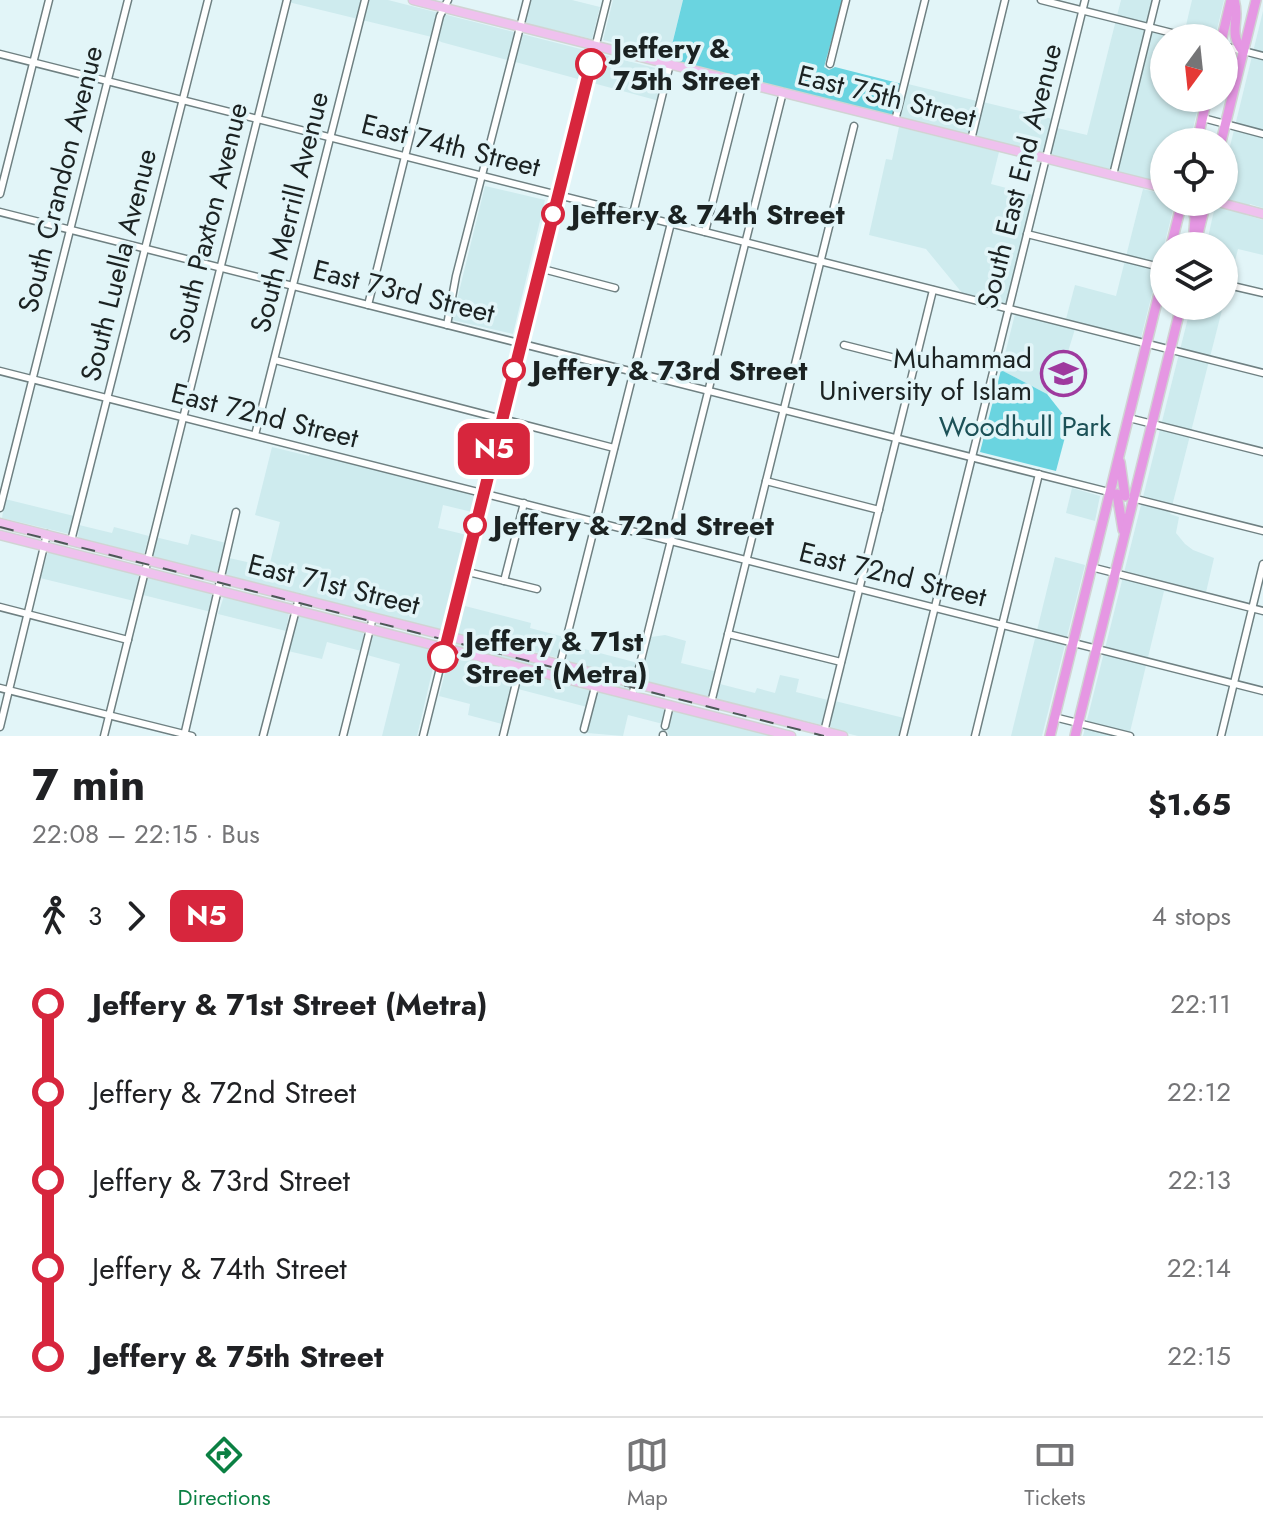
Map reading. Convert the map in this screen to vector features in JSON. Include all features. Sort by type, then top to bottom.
[{"type":"highway","points":[[1226,24],[1233,0]]},
{"type":"highway","points":[[1233,0],[1237,5],[1235,42],[1243,51]]},
{"type":"highway","points":[[1238,71],[1256,0]]},
{"type":"highway","points":[[1200,128],[1204,112]]},
{"type":"highway","points":[[1224,128],[1228,112]]},
{"type":"highway","points":[[1075,736],[1124,538],[1119,455],[1153,320]]},
{"type":"highway","points":[[1050,736],[1091,567],[1152,423],[1177,320]]},
{"type":"highway","points":[[1119,455],[1124,538]]},
{"type":"main road","name":"East 75th Street","points":[[413,0],[446,4],[520,27],[1150,184]]},
{"type":"main road","points":[[1238,207],[1263,214]]},
{"type":"main road","name":"East 71st Street","points":[[0,523],[750,712],[823,734],[843,736]]},
{"type":"main road","name":"East 71st Street","points":[[0,535],[791,736]]},
{"type":"street","points":[[0,194],[49,0]]},
{"type":"street","name":"South Crandon Avenue","points":[[0,508],[128,0]]},
{"type":"street","name":"South Luella Avenue","points":[[71,541],[208,0]]},
{"type":"street","name":"South Paxton Avenue","points":[[104,736],[287,0]]},
{"type":"street","name":"South Merrill Avenue","points":[[255,435],[365,0]]},
{"type":"street","points":[[447,325],[527,0]]},
{"type":"street","points":[[423,736],[607,0]]},
{"type":"street","points":[[830,64],[846,0]]},
{"type":"street","points":[[895,121],[925,0]]},
{"type":"street","points":[[971,140],[1005,0]]},
{"type":"street","points":[[1041,0],[1149,27]]},
{"type":"street","name":"South East End Avenue","points":[[903,736],[1085,0]]},
{"type":"street","points":[[1113,175],[1156,0]]},
{"type":"street","points":[[368,305],[446,4]]},
{"type":"street","points":[[1238,50],[1263,56]]},
{"type":"street","name":"East 74th Street","points":[[0,54],[1263,373]]},
{"type":"street","points":[[633,214],[670,64]]},
{"type":"street","points":[[705,232],[743,82]]},
{"type":"street","points":[[632,696],[783,92]]},
{"type":"street","points":[[1203,118],[1263,134]]},
{"type":"street","points":[[711,703],[854,126]]},
{"type":"street","name":"East 73rd Street","points":[[0,212],[1263,531]]},
{"type":"street","points":[[560,664],[671,223]]},
{"type":"street","points":[[1027,234],[1150,267]]},
{"type":"street","points":[[539,268],[615,288]]},
{"type":"street","points":[[1238,287],[1263,293]]},
{"type":"street","points":[[823,734],[933,290]]},
{"type":"street","points":[[844,345],[915,363]]},
{"type":"street","points":[[275,360],[614,448]]},
{"type":"street","name":"East 72nd Street","points":[[0,371],[1263,691]]},
{"type":"street","points":[[1129,418],[1263,452]]},
{"type":"street","points":[[975,736],[1039,474]]},
{"type":"street","points":[[766,481],[879,510]]},
{"type":"street","points":[[504,581],[524,503]]},
{"type":"street","points":[[0,688],[187,735],[236,512]]},
{"type":"street","points":[[0,727],[47,534]]},
{"type":"street","points":[[1221,736],[1263,564]]},
{"type":"street","points":[[1091,567],[1263,611]]},
{"type":"street","points":[[464,571],[537,589]]},
{"type":"street","points":[[263,736],[299,598]]},
{"type":"street","points":[[0,607],[128,640]]},
{"type":"street","points":[[343,736],[373,617]]},
{"type":"street","points":[[728,634],[841,662]]},
{"type":"street","points":[[503,736],[517,679]]},
{"type":"street","points":[[584,729],[595,687]]},
{"type":"street","points":[[665,726],[670,705]]},
{"type":"street","points":[[747,725],[750,712]]},
{"type":"street","points":[[1054,717],[1130,736]]},
{"type":"shaded area","points":[[280,0],[388,0],[671,72],[663,102],[441,42],[436,38]]},
{"type":"shaded area","points":[[531,0],[572,0],[600,7],[592,39],[525,23]]},
{"type":"shaded area","points":[[613,0],[683,0],[669,56],[603,40]]},
{"type":"shaded area","points":[[1121,0],[1154,0],[1146,31],[1150,32],[1150,112],[1197,112],[1193,128],[1150,128],[1150,180],[1117,172],[1124,145],[1119,143],[1112,171],[1050,155],[1057,128],[1087,135]]},
{"type":"shaded area","points":[[1192,0],[1224,0],[1218,24],[1186,24]]},
{"type":"shaded area","points":[[1263,11],[1263,208],[1250,204],[1246,215],[1263,220],[1263,255],[1238,249],[1238,232],[1209,232],[1213,216],[1238,216],[1238,128],[1234,128]]},
{"type":"shaded area","points":[[908,84],[977,101],[969,135],[900,117]]},
{"type":"shaded area","points":[[983,102],[1053,119],[1044,153],[975,136]]},
{"type":"shaded area","points":[[899,127],[999,152],[991,184],[1033,195],[1007,305],[963,294],[926,249],[869,235],[886,159],[892,160]]},
{"type":"shaded area","points":[[485,186],[545,200],[513,334],[452,320]]},
{"type":"shaded area","points":[[1143,189],[1150,191],[1150,216],[1172,216],[1168,232],[1150,232],[1150,302],[1141,338],[1066,319],[1075,285],[1116,296]]},
{"type":"shaded area","points":[[1015,314],[1075,329],[1067,355],[1075,366],[1089,369],[1087,375],[1070,378],[1047,394],[1001,370]]},
{"type":"shaded area","points":[[1187,320],[1219,320],[1170,514],[1179,517],[1176,533],[1185,544],[1214,558],[1204,601],[1164,591],[1129,736],[1083,736]]},
{"type":"shaded area","points":[[272,447],[309,456],[311,451],[476,493],[472,512],[443,505],[438,528],[467,535],[443,630],[226,575],[229,558],[269,567],[280,522],[255,515]]},
{"type":"shaded area","points":[[1072,488],[1100,496],[1095,521],[1066,513]]},
{"type":"shaded area","points":[[5,499],[74,516],[69,534],[2,518]]},
{"type":"shaded area","points":[[79,525],[112,533],[114,527],[149,536],[144,554],[78,538]]},
{"type":"shaded area","points":[[191,534],[226,543],[217,573],[151,557],[155,537],[188,545]]},
{"type":"shaded area","points":[[48,552],[139,575],[134,601],[40,578]]},
{"type":"shaded area","points":[[1055,557],[1085,565],[1042,736],[1011,736]]},
{"type":"shaded area","points":[[148,577],[214,594],[211,612],[143,595]]},
{"type":"shaded area","points":[[224,596],[289,613],[286,631],[218,614]]},
{"type":"shaded area","points":[[461,605],[531,623],[530,628],[564,637],[559,658],[455,633]]},
{"type":"shaded area","points":[[299,615],[364,632],[361,651],[327,642],[322,659],[288,651]]},
{"type":"shaded area","points":[[373,634],[437,651],[417,736],[382,736],[400,664],[367,655]]},
{"type":"shaded area","points":[[665,635],[686,641],[681,663],[722,673],[720,684],[755,693],[757,688],[775,693],[780,675],[799,679],[796,692],[828,700],[822,725],[641,681],[651,637]]},
{"type":"shaded area","points":[[453,638],[631,684],[629,694],[450,649]]},
{"type":"shaded area","points":[[569,645],[638,663],[634,677],[566,661]]},
{"type":"shaded area","points":[[450,654],[590,689],[587,707],[518,689],[523,678],[516,674],[511,678],[502,724],[468,715],[470,704],[439,696]]},
{"type":"shaded area","points":[[598,691],[666,709],[663,724],[628,715],[623,736],[587,733]]},
{"type":"shaded area","points":[[835,701],[904,718],[900,736],[858,736],[830,729]]},
{"type":"shaded area","points":[[673,710],[774,736],[669,736],[667,731]]},
{"type":"green space","points":[[683,0],[843,0],[824,67],[902,84],[894,118],[668,61]]},
{"type":"green space","name":"Woodhull Park","points":[[1001,370],[1047,394],[1069,422],[1056,471],[980,452]]},
{"type":"railway","points":[[0,527],[824,736]]},
{"type":"bus line","name":"N5","points":[[443,657],[591,64]]},
{"type":"place","name":"Jeffery & 75th Street","points":[[591,64]]},
{"type":"place","name":"Jeffery & 74th Street","points":[[553,214]]},
{"type":"place","name":"Jeffery & 73rd Street","points":[[514,370]]},
{"type":"place","name":"Muhammad University of Islam","points":[[1063,374]]},
{"type":"place","name":"Jeffery & 72nd Street","points":[[475,525]]},
{"type":"place","name":"Jeffery & 71st Street (Metra)","points":[[443,657]]}]
